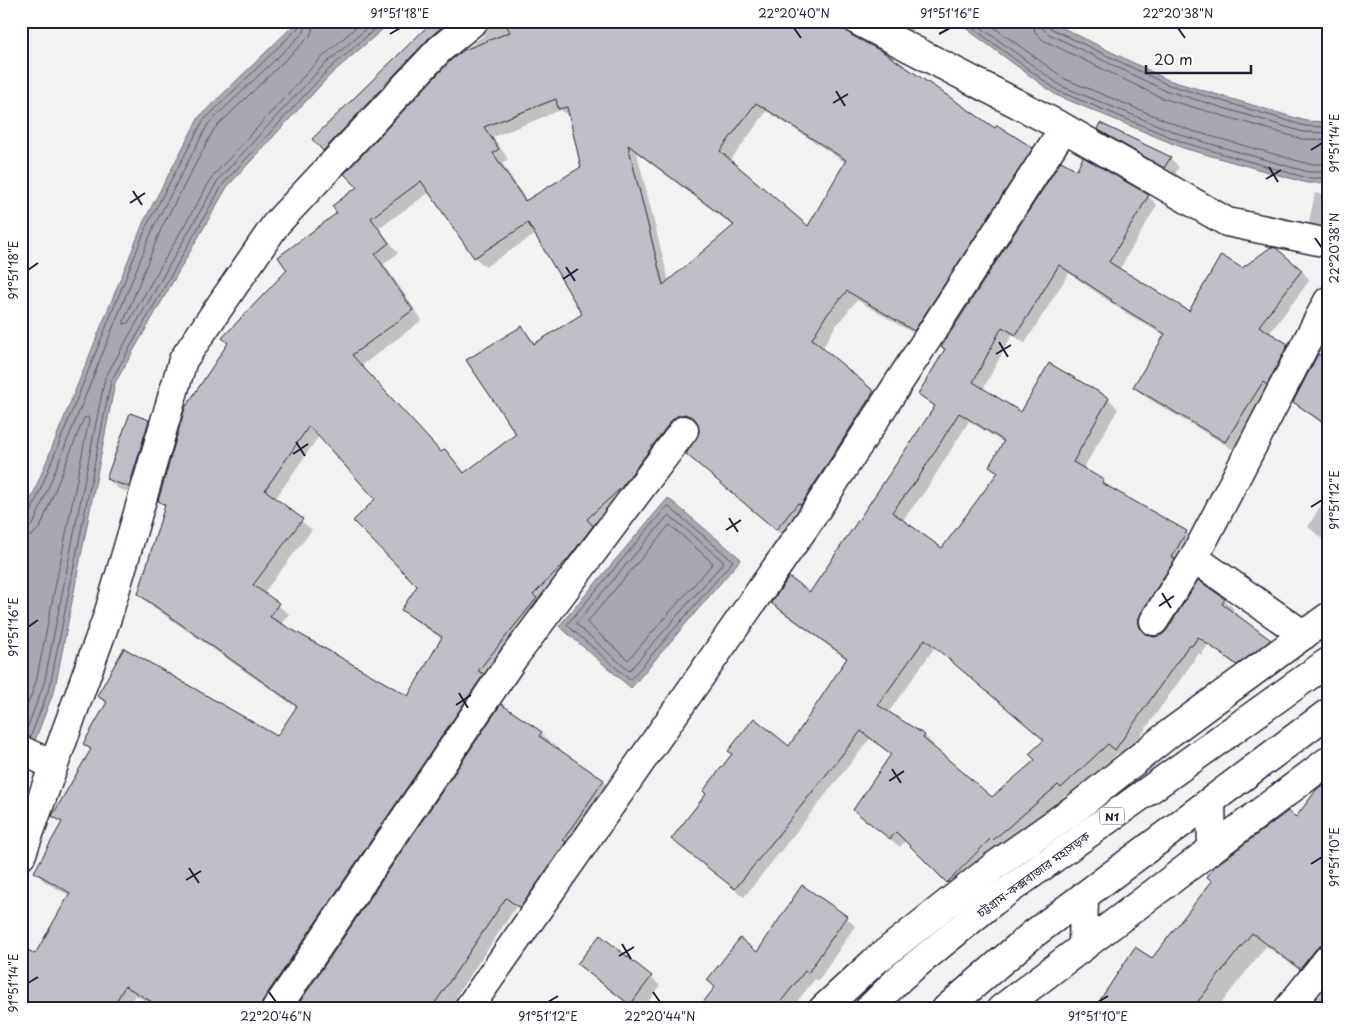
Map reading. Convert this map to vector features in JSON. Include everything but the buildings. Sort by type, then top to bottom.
[{"type":"main road","points":[[21,856],[37,757],[108,615],[183,360],[276,224],[440,49],[474,21]]},
{"type":"main road","points":[[858,21],[1064,128],[1227,222],[1328,242]]},
{"type":"main road","points":[[468,1009],[809,521],[1064,128]]},
{"type":"main road","points":[[1154,621],[1194,558],[1328,301]]},
{"type":"main road","points":[[276,1009],[514,657],[684,430]]},
{"type":"main road","points":[[1194,558],[1304,635]]},
{"type":"main road","points":[[823,1009],[875,961],[993,868],[1103,786],[1170,733],[1328,617]]},
{"type":"main road","name":"চট্টগ্রাম-কক্সবাজার মহাসড়ক","points":[[869,1009],[901,977],[994,901],[1328,662]]},
{"type":"main road","points":[[946,1009],[1032,935],[1328,713]]},
{"type":"main road","points":[[1170,733],[1219,740]]},
{"type":"main road","points":[[1001,1009],[1328,761]]},
{"type":"main road","points":[[1103,786],[1146,792]]},
{"type":"main road","points":[[1211,801],[1212,848]]},
{"type":"main road","points":[[1084,896],[1084,947]]},
{"type":"main road","points":[[1288,1009],[1328,959]]},
{"type":"water","points":[[298,21],[392,21],[330,75],[227,187],[115,383],[55,688],[21,777],[21,524],[144,221],[199,117]]},
{"type":"water","points":[[956,21],[1049,21],[1168,80],[1306,121],[1328,122],[1328,183],[1307,183],[1183,148],[1056,95]]},
{"type":"water","points":[[668,498],[741,559],[631,688],[559,626]]}]
